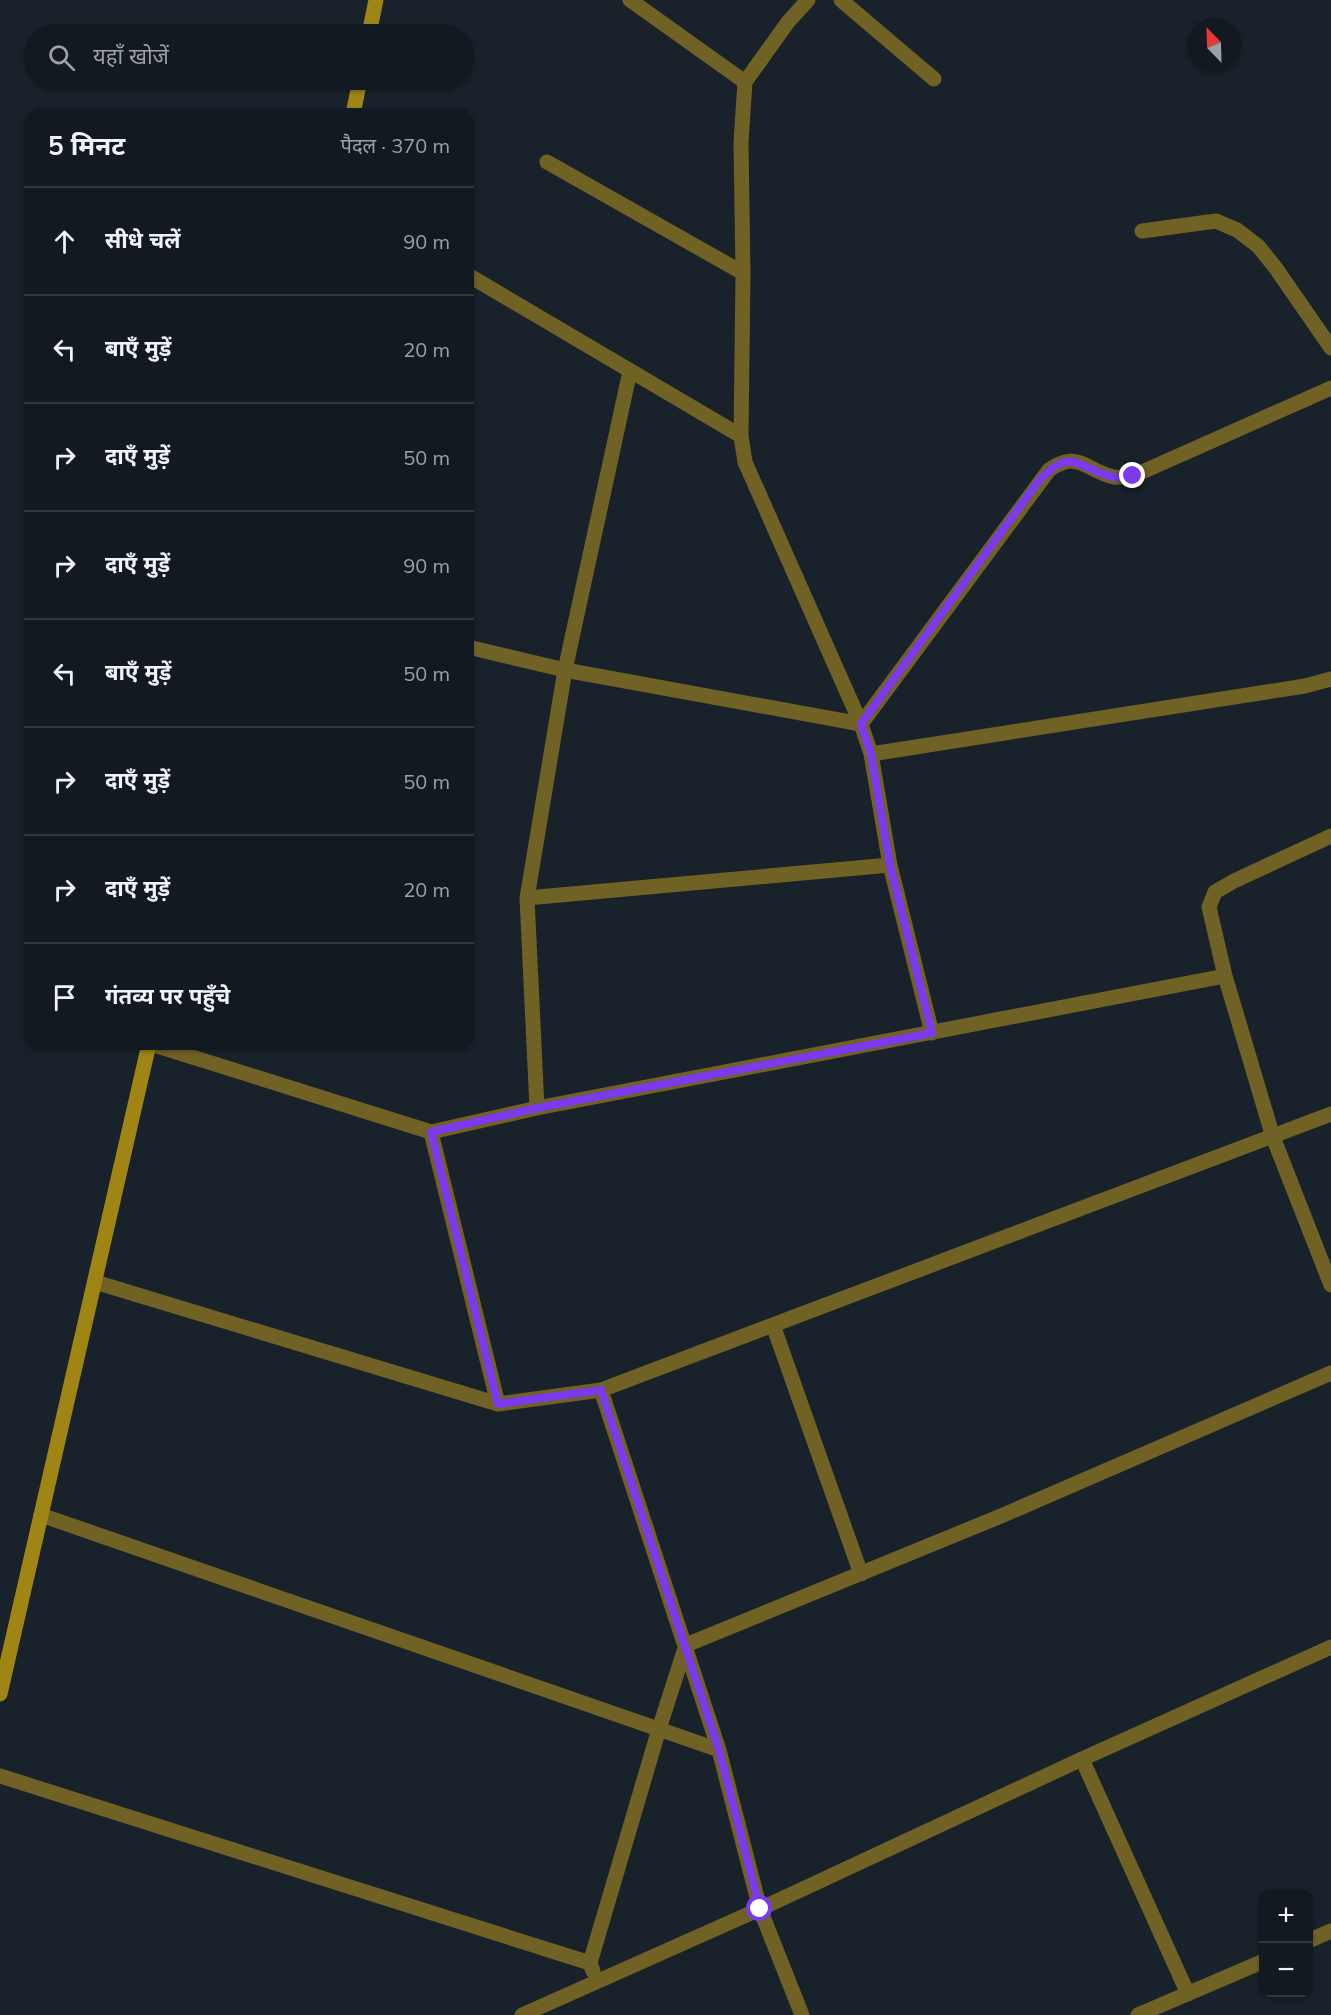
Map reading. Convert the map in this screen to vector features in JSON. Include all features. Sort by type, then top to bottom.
[{"type":"street","points":[[371,24],[376,0]]},
{"type":"street","points":[[630,0],[745,82]]},
{"type":"street","points":[[808,0],[788,22],[745,82],[741,142],[743,273],[741,436],[745,462],[861,724],[871,754],[890,865],[932,1033]]},
{"type":"street","points":[[842,0],[934,79]]},
{"type":"street","points":[[354,108],[358,90]]},
{"type":"street","points":[[547,162],[743,273]]},
{"type":"street","points":[[1142,231],[1216,221],[1237,230],[1258,246],[1275,267],[1331,348]]},
{"type":"street","points":[[474,279],[741,436]]},
{"type":"street","points":[[537,1108],[527,898],[565,670],[630,371]]},
{"type":"street","points":[[861,724],[1049,470],[1061,462],[1076,461],[1117,478],[1133,476],[1331,388]]},
{"type":"street","points":[[474,648],[565,670],[861,724]]},
{"type":"street","points":[[871,754],[1293,688],[1331,679]]},
{"type":"street","points":[[1331,836],[1215,892],[1209,907],[1225,976],[1272,1137],[1331,1285]]},
{"type":"street","points":[[527,898],[890,865]]},
{"type":"street","points":[[169,1050],[431,1132],[537,1108],[1225,976]]},
{"type":"street","points":[[0,1694],[149,1050]]},
{"type":"street","points":[[95,1282],[498,1404],[601,1390],[1331,1114]]},
{"type":"street","points":[[431,1132],[498,1404]]},
{"type":"street","points":[[773,1326],[861,1574]]},
{"type":"street","points":[[686,1645],[1001,1516],[1331,1372]]},
{"type":"street","points":[[601,1390],[719,1750],[760,1909],[802,2015]]},
{"type":"street","points":[[41,1515],[719,1750]]},
{"type":"street","points":[[597,1981],[590,1964],[686,1645]]},
{"type":"street","points":[[522,2015],[760,1909],[1082,1759],[1331,1647]]},
{"type":"street","points":[[1082,1759],[1188,1994]]},
{"type":"street","points":[[0,1776],[590,1964]]},
{"type":"street","points":[[1313,1939],[1331,1931]]},
{"type":"street","points":[[1138,2015],[1259,1963]]},
{"type":"route","points":[[760,1909],[719,1750],[601,1390],[498,1404],[431,1132],[537,1108],[932,1033],[890,865],[871,754],[861,724],[1049,470],[1061,462],[1076,461],[1117,478],[1133,476]]}]
